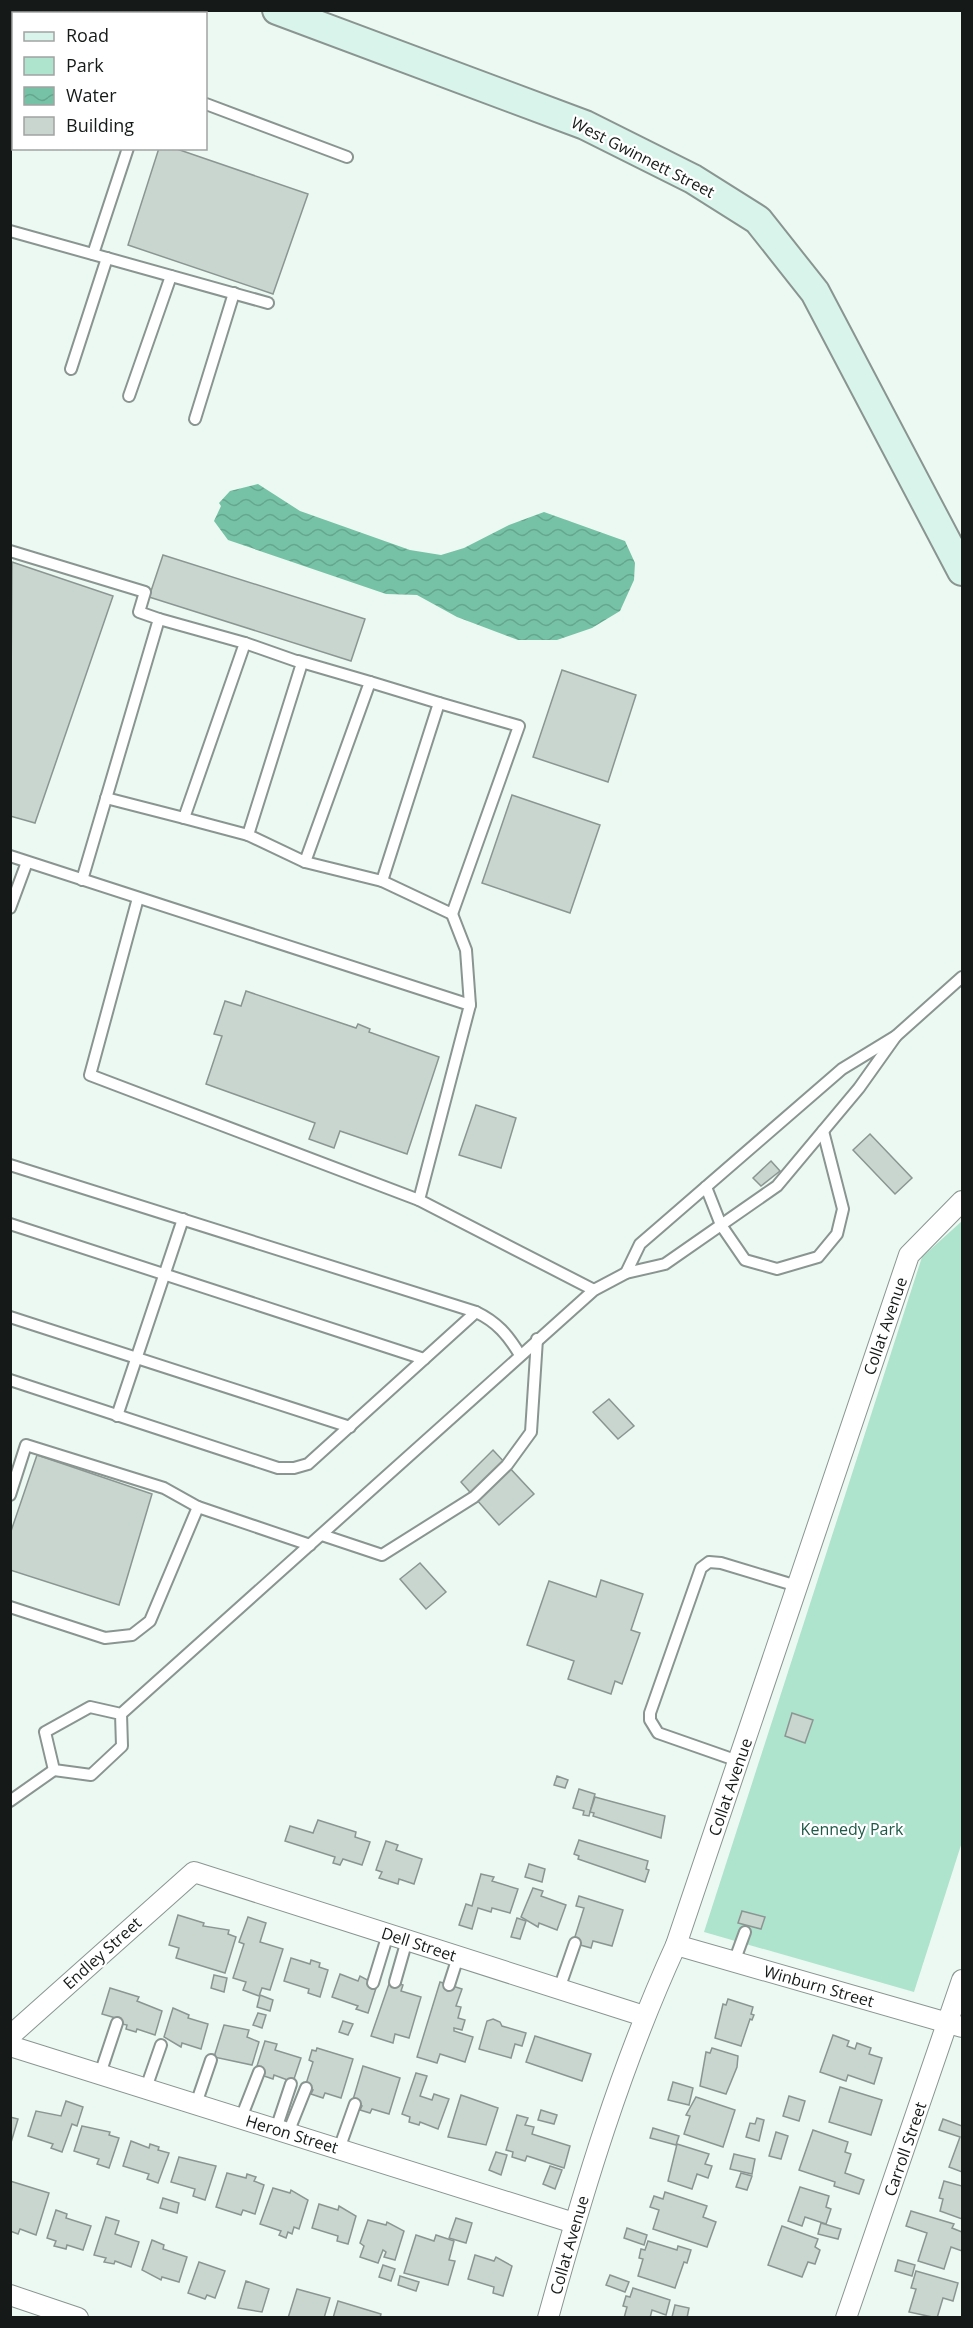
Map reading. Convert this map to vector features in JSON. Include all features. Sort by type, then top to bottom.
[{"type":"main road","name":"West Gwinnett Street","points":[[277,10],[585,125],[693,179],[758,220],[815,292],[963,571]]},
{"type":"street","name":"Collat Avenue","points":[[548,2318],[574,2223],[644,2016],[676,1945],[909,1255],[963,1202]]},
{"type":"street","name":"Dell Street","points":[[194,1872],[644,2016]]},
{"type":"street","name":"Endley Street","points":[[10,2037],[194,1872]]},
{"type":"street","name":"Winburn Street","points":[[676,1945],[956,2025]]},
{"type":"street","name":"Carroll Street","points":[[846,2318],[956,2025],[963,1980]]},
{"type":"street","name":"Heron Street","points":[[10,2046],[574,2223]]},
{"type":"street","points":[[10,2295],[78,2318]]},
{"type":"lane","points":[[207,104],[347,157]]},
{"type":"lane","points":[[93,254],[127,150]]},
{"type":"lane","points":[[10,231],[268,303]]},
{"type":"lane","points":[[71,369],[106,258]]},
{"type":"lane","points":[[129,396],[171,276]]},
{"type":"lane","points":[[195,419],[234,293]]},
{"type":"lane","points":[[10,551],[145,592],[139,612],[159,619],[519,726],[452,914],[466,950],[470,1005],[418,1200]]},
{"type":"lane","points":[[82,880],[159,619]]},
{"type":"lane","points":[[184,818],[245,643]]},
{"type":"lane","points":[[248,835],[302,663],[298,662]]},
{"type":"lane","points":[[305,862],[370,682]]},
{"type":"lane","points":[[382,881],[439,703]]},
{"type":"lane","points":[[106,798],[248,835],[305,862],[382,881],[452,914]]},
{"type":"lane","points":[[10,856],[470,1005]]},
{"type":"lane","points":[[10,908],[27,862]]},
{"type":"lane","points":[[138,898],[90,1075],[418,1200],[594,1290]]},
{"type":"lane","points":[[626,1273],[640,1244],[842,1069],[896,1036],[963,977]]},
{"type":"lane","points":[[10,1802],[54,1770],[91,1775],[122,1746],[121,1714],[594,1290],[626,1273],[664,1264],[777,1186],[859,1088],[896,1036]]},
{"type":"lane","points":[[706,1187],[721,1225],[745,1260],[777,1269],[818,1257],[837,1234],[843,1209],[823,1131]]},
{"type":"lane","points":[[10,1165],[476,1312],[507,1333],[520,1355]]},
{"type":"lane","points":[[117,1416],[183,1219]]},
{"type":"lane","points":[[10,1224],[424,1359]]},
{"type":"lane","points":[[10,1380],[278,1468],[294,1468],[308,1464],[476,1312]]},
{"type":"lane","points":[[10,1317],[350,1427]]},
{"type":"lane","points":[[322,1534],[382,1555],[474,1497],[507,1466],[531,1432],[537,1339]]},
{"type":"lane","points":[[10,1495],[26,1445],[164,1488],[198,1507],[310,1545]]},
{"type":"lane","points":[[10,1607],[105,1638],[132,1635],[150,1621],[198,1507]]},
{"type":"lane","points":[[738,1761],[658,1733],[650,1720],[650,1713],[701,1568],[709,1562],[721,1563],[797,1586]]},
{"type":"lane","points":[[54,1770],[45,1732],[90,1707],[121,1714]]},
{"type":"lane","points":[[734,1962],[746,1932]]},
{"type":"lane","points":[[374,1983],[388,1934]]},
{"type":"lane","points":[[395,1982],[407,1940]]},
{"type":"lane","points":[[559,1989],[575,1944]]},
{"type":"lane","points":[[449,1985],[458,1957]]},
{"type":"lane","points":[[100,2074],[117,2023]]},
{"type":"lane","points":[[146,2088],[161,2045]]},
{"type":"lane","points":[[196,2104],[211,2060]]},
{"type":"lane","points":[[241,2118],[259,2072]]},
{"type":"lane","points":[[282,2131],[291,2084]]},
{"type":"lane","points":[[282,2131],[306,2088]]},
{"type":"lane","points":[[339,2149],[355,2104]]},
{"type":"green space","name":"Kennedy Park","points":[[962,1221],[962,1842],[914,1992],[704,1932],[922,1257]]},
{"type":"water","points":[[258,484],[300,511],[410,550],[441,555],[464,548],[509,525],[544,512],[625,541],[635,563],[634,580],[620,611],[592,628],[557,640],[518,640],[457,617],[417,595],[386,594],[228,540],[214,521],[221,506],[219,503],[230,491]]},
{"type":"building","points":[[158,150],[180,150],[308,194],[273,294],[128,245]]},
{"type":"building","points":[[163,555],[365,619],[351,661],[149,597]]},
{"type":"building","points":[[12,562],[113,596],[35,823],[10,816]]},
{"type":"building","points":[[562,670],[636,695],[608,782],[533,757]]},
{"type":"building","points":[[512,795],[600,825],[570,913],[482,883]]},
{"type":"building","points":[[246,991],[356,1028],[358,1024],[370,1029],[369,1032],[439,1057],[407,1154],[340,1131],[334,1148],[309,1139],[315,1123],[206,1084],[222,1036],[214,1034],[225,1001],[241,1006]]},
{"type":"building","points":[[476,1105],[516,1118],[501,1168],[459,1155]]},
{"type":"building","points":[[870,1134],[912,1178],[895,1194],[853,1150]]},
{"type":"building","points":[[771,1161],[780,1171],[761,1186],[753,1178]]},
{"type":"building","points":[[609,1399],[634,1426],[618,1439],[593,1412]]},
{"type":"building","points":[[493,1450],[534,1494],[499,1525],[461,1482]]},
{"type":"building","points":[[37,1455],[152,1494],[119,1605],[10,1570],[10,1534]]},
{"type":"building","points":[[420,1563],[446,1592],[426,1609],[400,1579]]},
{"type":"building","points":[[601,1580],[643,1594],[631,1630],[640,1633],[622,1684],[615,1681],[611,1694],[568,1679],[574,1661],[527,1645],[549,1581],[596,1597]]},
{"type":"building","points":[[792,1713],[813,1720],[805,1743],[785,1736]]},
{"type":"building","points":[[557,1776],[568,1780],[565,1788],[554,1785]]},
{"type":"building","points":[[579,1789],[595,1794],[589,1816],[583,1815],[584,1811],[573,1808]]},
{"type":"building","points":[[595,1797],[665,1816],[661,1838],[593,1816],[594,1813],[590,1812]]},
{"type":"building","points":[[318,1820],[356,1832],[355,1837],[370,1842],[362,1865],[343,1859],[340,1865],[333,1863],[335,1857],[285,1841],[290,1826],[313,1833]]},
{"type":"building","points":[[579,1840],[648,1861],[646,1869],[649,1870],[645,1882],[578,1859],[579,1856],[574,1854]]},
{"type":"building","points":[[386,1841],[398,1845],[396,1850],[422,1859],[414,1884],[399,1879],[398,1884],[379,1878],[382,1872],[376,1870]]},
{"type":"building","points":[[529,1864],[545,1869],[542,1882],[525,1877]]},
{"type":"building","points":[[481,1874],[494,1877],[492,1881],[518,1889],[510,1913],[492,1908],[491,1912],[478,1908],[472,1929],[459,1925],[466,1904],[472,1906]]},
{"type":"building","points":[[533,1888],[543,1891],[541,1896],[566,1905],[557,1930],[539,1923],[538,1927],[521,1917]]},
{"type":"building","points":[[579,1896],[623,1910],[612,1946],[593,1941],[591,1948],[573,1943],[584,1908],[576,1906]]},
{"type":"building","points":[[742,1911],[765,1917],[761,1929],[738,1923]]},
{"type":"building","points":[[178,1915],[204,1923],[203,1926],[229,1930],[228,1934],[236,1937],[225,1973],[176,1958],[179,1948],[169,1945]]},
{"type":"building","points":[[248,1917],[266,1923],[260,1942],[283,1949],[270,1990],[262,1988],[259,1996],[243,1990],[246,1982],[233,1978],[244,1944],[239,1942]]},
{"type":"building","points":[[517,1918],[526,1921],[520,1939],[511,1937]]},
{"type":"building","points":[[291,1958],[310,1964],[311,1960],[320,1963],[319,1967],[328,1970],[320,1997],[308,1993],[309,1989],[284,1981]]},
{"type":"building","points":[[340,1974],[358,1981],[360,1976],[377,1985],[368,2013],[356,2009],[358,2006],[332,1997]]},
{"type":"building","points":[[214,1975],[227,1978],[224,1992],[211,1988]]},
{"type":"building","points":[[390,1981],[403,1985],[401,1991],[421,1997],[409,2038],[395,2034],[393,2043],[371,2036]]},
{"type":"building","points":[[440,1982],[462,1989],[456,2006],[461,2007],[458,2018],[465,2020],[462,2030],[454,2028],[454,2031],[473,2037],[465,2062],[440,2054],[437,2063],[417,2057]]},
{"type":"building","points":[[110,1988],[139,1997],[137,2001],[162,2011],[155,2035],[137,2029],[136,2032],[126,2029],[127,2025],[117,2023],[119,2019],[102,2014]]},
{"type":"building","points":[[260,1995],[273,2000],[270,2011],[257,2007]]},
{"type":"building","points":[[728,1999],[753,2007],[751,2014],[754,2015],[752,2020],[750,2019],[741,2046],[715,2038],[723,2004],[726,2005]]},
{"type":"building","points":[[173,2008],[189,2015],[188,2018],[208,2024],[201,2049],[182,2043],[181,2047],[164,2037]]},
{"type":"building","points":[[258,2013],[266,2015],[262,2028],[253,2025]]},
{"type":"building","points":[[493,2019],[500,2022],[502,2026],[526,2033],[522,2046],[515,2044],[511,2058],[479,2049],[487,2021]]},
{"type":"building","points":[[343,2021],[353,2024],[348,2035],[339,2032]]},
{"type":"building","points":[[224,2025],[249,2030],[247,2037],[259,2042],[252,2065],[214,2057]]},
{"type":"building","points":[[833,2035],[849,2041],[847,2046],[855,2049],[857,2043],[871,2048],[869,2054],[882,2058],[874,2084],[848,2075],[846,2081],[820,2072]]},
{"type":"building","points":[[535,2036],[591,2054],[582,2081],[526,2062]]},
{"type":"building","points":[[265,2041],[277,2044],[275,2050],[301,2058],[293,2082],[274,2075],[273,2079],[264,2076],[265,2073],[256,2069]]},
{"type":"building","points":[[317,2048],[353,2059],[341,2098],[325,2093],[323,2098],[311,2094],[313,2090],[305,2087],[313,2062],[309,2060],[312,2050],[316,2051]]},
{"type":"building","points":[[712,2048],[738,2056],[737,2067],[726,2094],[700,2086],[706,2052],[710,2053]]},
{"type":"building","points":[[363,2066],[400,2078],[389,2114],[372,2109],[370,2113],[360,2110],[362,2106],[352,2103]]},
{"type":"building","points":[[416,2073],[427,2076],[420,2096],[432,2100],[434,2094],[449,2099],[438,2129],[420,2122],[419,2125],[409,2122],[410,2117],[402,2114]]},
{"type":"building","points":[[673,2082],[693,2088],[689,2105],[668,2100]]},
{"type":"building","points":[[840,2087],[882,2100],[871,2135],[829,2122]]},
{"type":"building","points":[[461,2095],[498,2108],[486,2145],[448,2137]]},
{"type":"building","points":[[789,2096],[805,2101],[799,2121],[783,2116]]},
{"type":"building","points":[[696,2097],[735,2110],[723,2147],[684,2134],[690,2116],[686,2115]]},
{"type":"building","points":[[66,2101],[83,2107],[77,2126],[72,2124],[62,2152],[51,2148],[53,2144],[28,2136],[36,2111],[61,2116]]},
{"type":"building","points":[[541,2110],[557,2115],[554,2124],[538,2120]]},
{"type":"building","points":[[517,2115],[528,2118],[525,2125],[534,2127],[532,2134],[570,2146],[564,2168],[527,2156],[525,2161],[512,2157],[513,2152],[506,2150]]},
{"type":"building","points":[[10,2117],[18,2119],[10,2146]]},
{"type":"building","points":[[757,2118],[764,2120],[759,2141],[746,2137],[750,2123],[755,2124]]},
{"type":"building","points":[[943,2119],[962,2126],[962,2172],[949,2167],[960,2137],[939,2130]]},
{"type":"building","points":[[82,2126],[110,2132],[109,2135],[119,2138],[109,2168],[97,2164],[99,2159],[74,2151]]},
{"type":"building","points":[[653,2128],[679,2136],[676,2145],[650,2138]]},
{"type":"building","points":[[813,2130],[848,2142],[845,2152],[851,2154],[845,2173],[864,2180],[859,2194],[834,2186],[835,2182],[799,2170]]},
{"type":"building","points":[[776,2132],[788,2136],[781,2159],[769,2156]]},
{"type":"building","points":[[131,2141],[149,2148],[150,2144],[159,2147],[158,2150],[169,2153],[158,2183],[147,2179],[149,2174],[123,2166]]},
{"type":"building","points":[[677,2144],[709,2154],[705,2164],[712,2166],[708,2178],[697,2174],[692,2189],[668,2181]]},
{"type":"building","points":[[496,2152],[507,2155],[501,2175],[489,2170]]},
{"type":"building","points":[[734,2154],[755,2159],[752,2174],[730,2169]]},
{"type":"building","points":[[179,2157],[216,2166],[205,2200],[193,2196],[195,2189],[171,2182]]},
{"type":"building","points":[[550,2166],[562,2170],[555,2189],[543,2184]]},
{"type":"building","points":[[227,2173],[246,2178],[247,2174],[256,2177],[254,2181],[264,2185],[255,2214],[243,2210],[241,2215],[216,2207]]},
{"type":"building","points":[[741,2173],[752,2176],[747,2190],[736,2187]]},
{"type":"building","points":[[10,2181],[49,2193],[36,2235],[20,2229],[18,2234],[10,2231]]},
{"type":"building","points":[[944,2181],[962,2186],[962,2219],[940,2211],[943,2199],[939,2198]]},
{"type":"building","points":[[800,2187],[829,2196],[826,2207],[831,2209],[826,2224],[805,2217],[802,2226],[788,2221]]},
{"type":"building","points":[[273,2188],[290,2193],[291,2190],[308,2200],[299,2229],[294,2227],[292,2234],[288,2232],[286,2238],[279,2235],[281,2231],[260,2224]]},
{"type":"building","points":[[665,2192],[707,2206],[703,2217],[716,2222],[707,2247],[653,2229],[659,2210],[650,2207],[654,2196],[663,2199]]},
{"type":"building","points":[[163,2198],[179,2203],[177,2213],[160,2208]]},
{"type":"building","points":[[319,2204],[338,2210],[339,2206],[356,2216],[348,2244],[337,2241],[338,2236],[312,2228]]},
{"type":"building","points":[[56,2210],[67,2214],[66,2218],[91,2226],[83,2250],[67,2245],[66,2249],[54,2246],[56,2241],[47,2238]]},
{"type":"building","points":[[911,2211],[954,2224],[952,2228],[962,2232],[962,2251],[951,2247],[944,2269],[918,2261],[927,2233],[906,2226]]},
{"type":"building","points":[[106,2217],[119,2221],[115,2234],[139,2242],[131,2267],[115,2261],[114,2264],[104,2262],[106,2258],[94,2255]]},
{"type":"building","points":[[456,2218],[472,2223],[466,2243],[449,2238]]},
{"type":"building","points":[[368,2220],[386,2225],[387,2222],[404,2231],[395,2260],[384,2257],[386,2252],[383,2250],[378,2263],[360,2257],[364,2246],[360,2243]]},
{"type":"building","points":[[821,2223],[841,2229],[838,2239],[818,2234]]},
{"type":"building","points":[[782,2226],[818,2239],[815,2247],[820,2250],[815,2264],[808,2262],[802,2277],[768,2265]]},
{"type":"building","points":[[627,2228],[647,2235],[644,2245],[624,2238]]},
{"type":"building","points":[[416,2235],[434,2241],[436,2235],[454,2241],[449,2260],[455,2261],[448,2285],[404,2273]]},
{"type":"building","points":[[152,2240],[164,2245],[163,2249],[187,2257],[179,2282],[162,2277],[161,2280],[142,2270]]},
{"type":"building","points":[[648,2241],[677,2250],[678,2246],[691,2250],[675,2288],[638,2276],[643,2259],[639,2258],[641,2249],[645,2250]]},
{"type":"building","points":[[475,2255],[494,2261],[496,2257],[512,2266],[503,2296],[493,2293],[494,2287],[468,2279]]},
{"type":"building","points":[[898,2260],[915,2265],[912,2276],[895,2271]]},
{"type":"building","points":[[199,2262],[225,2271],[215,2298],[207,2295],[205,2299],[188,2293]]},
{"type":"building","points":[[383,2265],[395,2269],[391,2281],[379,2277]]},
{"type":"building","points":[[916,2271],[958,2283],[953,2301],[943,2298],[937,2318],[909,2312],[916,2289],[911,2288]]},
{"type":"building","points":[[610,2275],[629,2282],[625,2292],[606,2285]]},
{"type":"building","points":[[400,2276],[419,2282],[416,2291],[398,2285]]},
{"type":"building","points":[[246,2281],[269,2289],[262,2312],[238,2308]]},
{"type":"building","points":[[633,2288],[670,2300],[666,2315],[652,2310],[650,2318],[624,2318],[627,2307],[623,2306],[626,2296],[630,2297]]},
{"type":"building","points":[[297,2289],[330,2298],[324,2318],[288,2318]]},
{"type":"building","points":[[338,2301],[381,2314],[380,2318],[333,2318]]},
{"type":"building","points":[[675,2305],[689,2308],[687,2318],[672,2317]]}]
